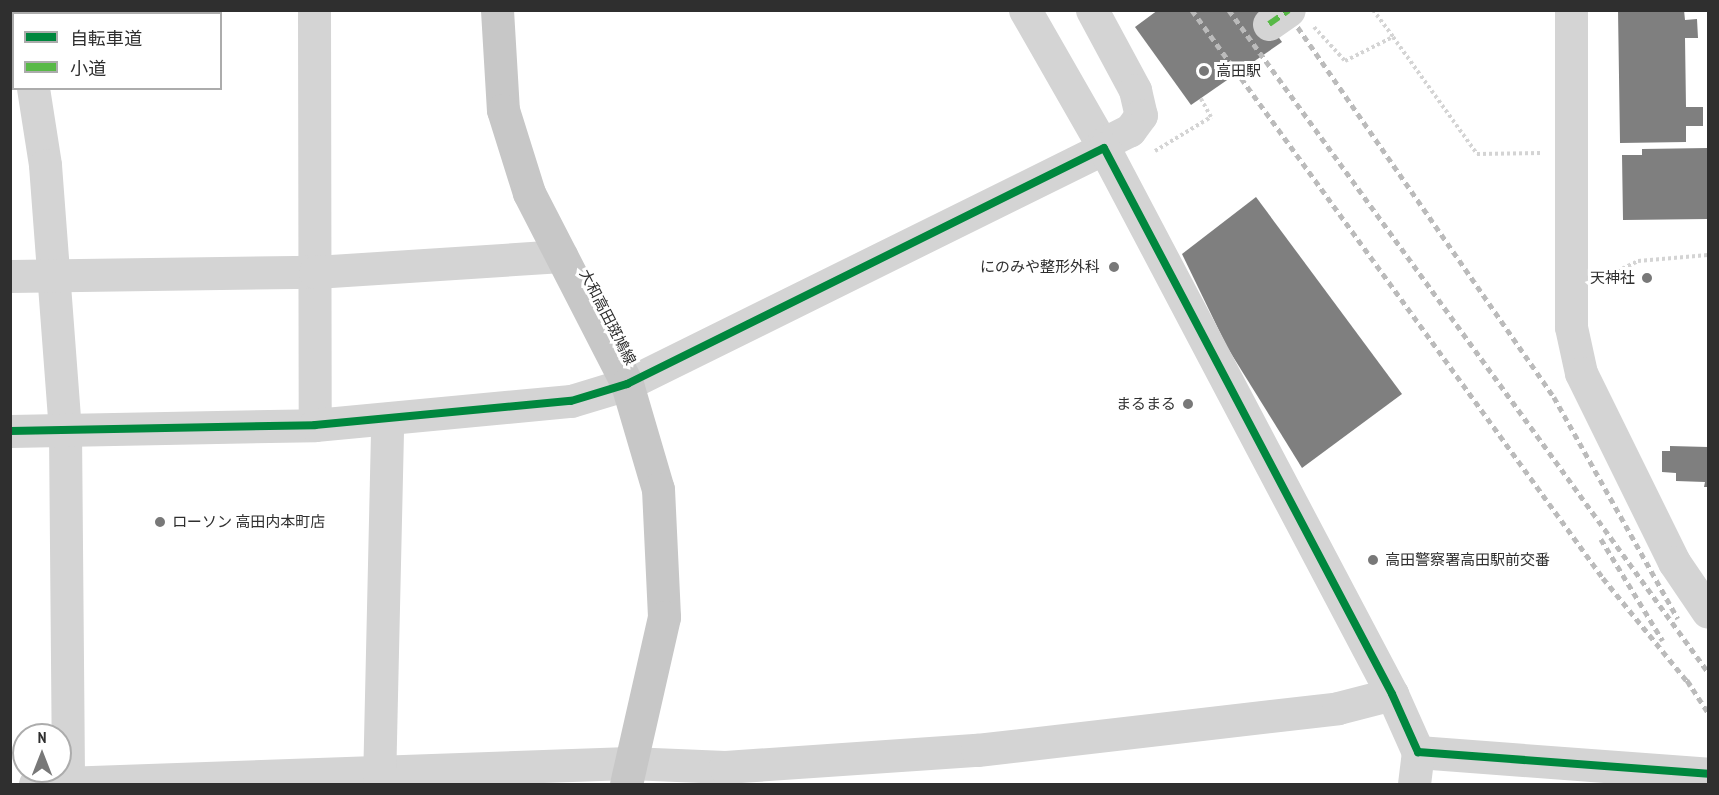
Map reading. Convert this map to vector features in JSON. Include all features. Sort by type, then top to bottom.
[{"type":"main road","name":"大和高田斑鳩線","points":[[497,10],[503,110],[529,193],[627,384],[658,489],[664,616],[628,773]]},
{"type":"street","points":[[314,10],[315,425]]},
{"type":"street","points":[[1025,10],[1103,146],[1392,694],[1418,753],[1414,784]]},
{"type":"street","points":[[10,431],[315,425],[387,420],[571,401],[627,384],[1103,146],[1130,130],[1141,115],[1135,90],[1092,10]]},
{"type":"street","points":[[1570,10],[1571,327],[1581,373],[1674,562],[1708,612]]},
{"type":"street","points":[[33,90],[45,165],[65,431],[68,784]]},
{"type":"street","points":[[10,276],[315,272],[561,256]]},
{"type":"street","points":[[379,777],[387,420]]},
{"type":"street","points":[[35,784],[628,773],[724,776],[977,750],[1338,708],[1392,694]]},
{"type":"street","points":[[1418,753],[1708,774]]},
{"type":"path","points":[[1373,10],[1477,154],[1570,152]]},
{"type":"path","points":[[1288,18],[1345,61],[1393,37]]},
{"type":"path","points":[[1146,156],[1211,117],[1201,99]]},
{"type":"path","points":[[1571,294],[1638,261],[1708,255]]},
{"type":"building","name":"高田駅","points":[[1158,10],[1259,10],[1282,42],[1191,105],[1135,27]]},
{"type":"building","points":[[1618,10],[1684,10],[1685,20],[1697,19],[1698,38],[1685,38],[1686,107],[1703,107],[1703,126],[1686,126],[1686,142],[1620,143]]},
{"type":"building","points":[[1708,148],[1708,219],[1623,220],[1622,155],[1642,155],[1642,149]]},
{"type":"building","points":[[1256,197],[1402,394],[1302,468],[1227,347],[1182,254]]},
{"type":"building","points":[[1670,446],[1708,447],[1708,487],[1704,487],[1705,482],[1676,481],[1676,473],[1662,472],[1662,451],[1670,451]]},
{"type":"railway","points":[[1192,10],[1603,578],[1691,686]]},
{"type":"railway","points":[[1229,10],[1708,672]]},
{"type":"railway","points":[[1286,10],[1554,397],[1678,619]]},
{"type":"railway","points":[[1601,539],[1663,641]]},
{"type":"railway","points":[[1687,680],[1708,712]]},
{"type":"marked path","points":[[1269,24],[1289,10]]},
{"type":"cycle path","points":[[10,431],[315,425],[571,401],[627,384],[1104,148],[1392,694],[1418,752],[1708,774]]},
{"type":"place","name":"高田駅","points":[[1204,71]]},
{"type":"place","name":"にのみや整形外科","points":[[1114,267]]},
{"type":"place","name":"天神社","points":[[1647,278]]},
{"type":"place","name":"まるまる","points":[[1188,404]]},
{"type":"place","name":"ローソン 高田内本町店","points":[[160,522]]},
{"type":"place","name":"高田警察署高田駅前交番","points":[[1373,560]]}]
